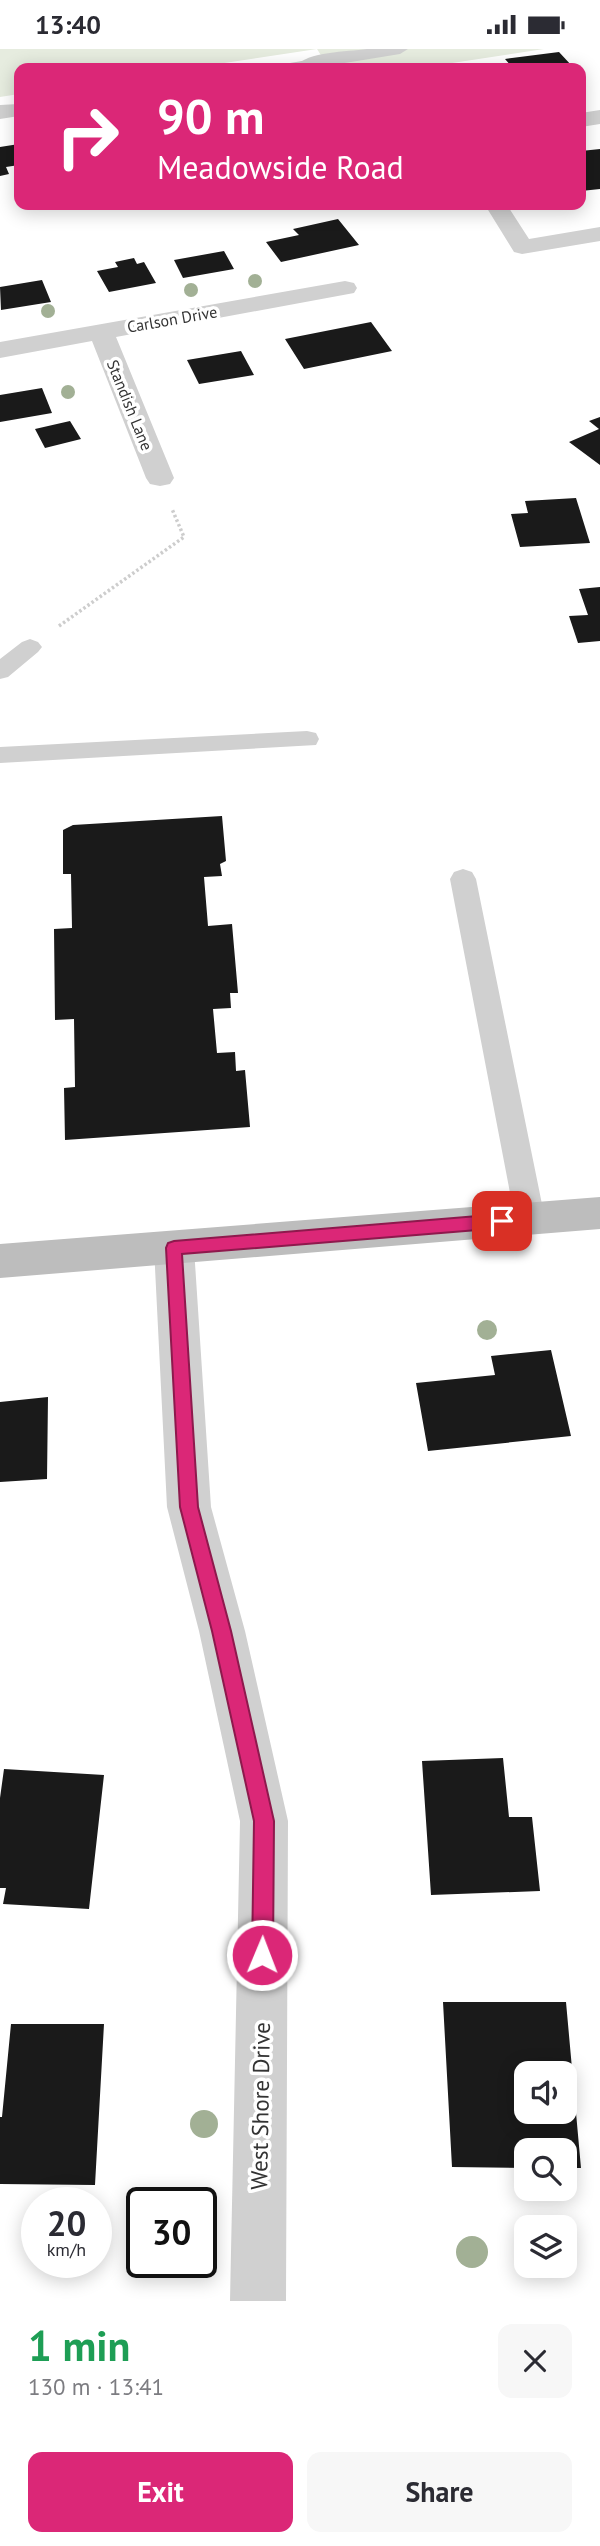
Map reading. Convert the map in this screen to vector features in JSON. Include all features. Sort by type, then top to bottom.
[{"type":"main road","points":[[0,1261],[600,1213]]},
{"type":"street","points":[[499,210],[522,247],[600,234]]},
{"type":"street","name":"Carlson Drive","points":[[0,350],[345,288]]},
{"type":"street","name":"Standish Lane","points":[[101,332],[160,478]]},
{"type":"street","name":"West Shore Drive","points":[[174,1248],[189,1507],[222,1631],[264,1821],[258,2301]]},
{"type":"lane","points":[[312,63],[400,49]]},
{"type":"lane","points":[[0,671],[30,647]]},
{"type":"lane","points":[[0,755],[307,739]]},
{"type":"lane","points":[[463,879],[530,1219]]},
{"type":"path","points":[[30,647],[184,537],[160,478]]},
{"type":"shaded area","points":[[0,49],[317,49],[224,63],[14,63],[14,95],[0,97]]},
{"type":"shaded area","points":[[317,49],[544,49],[452,63],[326,63]]},
{"type":"building","points":[[559,52],[569,63],[509,63],[505,59]]},
{"type":"building","points":[[14,145],[14,166],[6,167],[9,174],[0,176],[0,147]]},
{"type":"building","points":[[600,149],[600,189],[586,190],[586,150]]},
{"type":"building","points":[[338,219],[359,245],[281,262],[266,242],[299,235],[293,229]]},
{"type":"building","points":[[224,251],[234,269],[183,278],[174,260]]},
{"type":"building","points":[[134,258],[137,264],[144,262],[156,283],[109,292],[97,271],[118,267],[115,262]]},
{"type":"building","points":[[42,280],[51,302],[1,310],[0,287]]},
{"type":"building","points":[[371,322],[392,351],[304,369],[285,339]]},
{"type":"building","points":[[241,351],[254,375],[199,384],[187,360]]},
{"type":"building","points":[[42,388],[52,413],[0,422],[0,395]]},
{"type":"building","points":[[600,417],[600,465],[569,442],[599,429],[589,421]]},
{"type":"building","points":[[70,421],[81,439],[45,448],[35,429]]},
{"type":"building","points":[[576,498],[590,543],[520,547],[511,514],[528,513],[525,501]]},
{"type":"building","points":[[600,587],[600,641],[578,643],[569,616],[588,615],[579,589]]},
{"type":"building","points":[[222,816],[226,861],[220,864],[222,876],[204,877],[208,926],[232,924],[238,993],[230,993],[231,1008],[213,1009],[217,1053],[235,1052],[236,1071],[245,1070],[250,1127],[65,1140],[64,1088],[75,1087],[74,1019],[55,1020],[54,929],[72,928],[71,874],[63,874],[63,830],[73,825]]},
{"type":"building","points":[[551,1350],[571,1436],[428,1451],[416,1383],[495,1375],[491,1356]]},
{"type":"building","points":[[48,1397],[47,1479],[0,1482],[0,1402]]},
{"type":"building","points":[[503,1758],[509,1817],[532,1817],[540,1891],[431,1895],[422,1761]]},
{"type":"building","points":[[4,1769],[104,1775],[89,1909],[3,1904],[6,1888],[0,1888],[0,1798]]},
{"type":"building","points":[[443,2002],[566,2002],[571,2061],[514,2061],[514,2124],[577,2124],[581,2168],[577,2168],[577,2138],[514,2138],[514,2168],[452,2167]]},
{"type":"building","points":[[11,2024],[104,2024],[95,2185],[0,2184],[0,2117]]},
{"type":"route","points":[[262,1955],[264,1821],[222,1631],[189,1507],[174,1248],[502,1221]]}]
